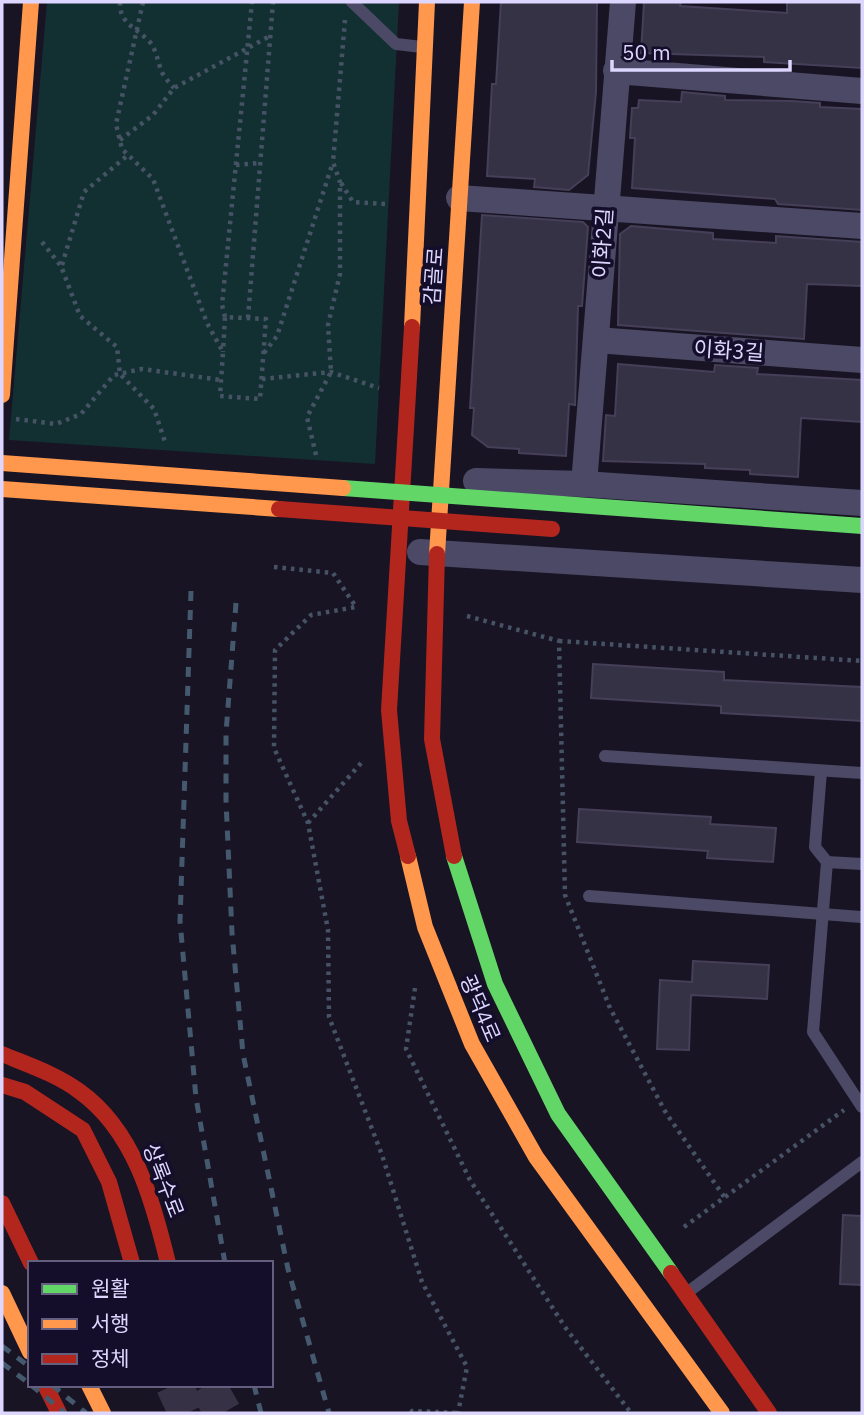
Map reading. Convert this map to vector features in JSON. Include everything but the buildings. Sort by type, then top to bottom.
[{"type":"main road","points":[[2,395],[31,2]]},
{"type":"main road","name":"감골로","points":[[400,551],[427,2]]},
{"type":"main road","name":"감골로","points":[[438,552],[472,2]]},
{"type":"main road","points":[[2,162],[19,163]]},
{"type":"main road","points":[[2,463],[862,526]]},
{"type":"main road","points":[[2,489],[571,530]]},
{"type":"main road","name":"광덕4로","points":[[400,551],[389,710],[399,821],[425,927],[472,1044],[536,1157],[722,1413]]},
{"type":"main road","name":"광덕4로","points":[[438,552],[433,610],[432,738],[455,861],[495,984],[558,1114],[769,1413]]},
{"type":"main road","name":"상록수로","points":[[2,1054],[49,1074],[87,1097],[128,1143],[161,1231],[168,1261]]},
{"type":"main road","points":[[2,1085],[25,1092],[83,1130],[109,1182],[131,1261]]},
{"type":"main road","points":[[2,1203],[30,1261]]},
{"type":"main road","points":[[2,1293],[28,1348]]},
{"type":"main road","points":[[689,1367],[701,1413]]},
{"type":"main road","points":[[46,1387],[59,1413]]},
{"type":"main road","points":[[90,1387],[103,1413]]},
{"type":"street","name":"이화2길","points":[[584,484],[623,2]]},
{"type":"street","points":[[616,71],[862,91]]},
{"type":"street","points":[[459,198],[605,206],[862,226]]},
{"type":"street","name":"이화3길","points":[[596,340],[862,360]]},
{"type":"street","points":[[405,478],[584,484],[862,503]]},
{"type":"street","points":[[400,551],[862,580]]},
{"type":"lane","points":[[352,2],[396,44],[425,47]]},
{"type":"lane","points":[[605,757],[862,774]]},
{"type":"lane","points":[[821,771],[815,847],[827,862],[813,1032],[860,1103]]},
{"type":"lane","points":[[827,862],[862,864]]},
{"type":"lane","points":[[589,895],[861,917]]},
{"type":"lane","points":[[685,1294],[862,1162]]},
{"type":"path","points":[[120,2],[119,13],[135,33],[148,40],[157,55],[161,72],[174,88]]},
{"type":"path","points":[[143,2],[116,124],[128,155],[153,179],[207,323],[223,352]]},
{"type":"path","points":[[225,317],[266,319],[260,399],[220,396],[225,317],[222,305],[252,2]]},
{"type":"path","points":[[248,318],[273,2]]},
{"type":"path","points":[[264,354],[276,336],[333,162],[346,22],[340,12]]},
{"type":"path","points":[[120,139],[153,115],[174,88],[270,36]]},
{"type":"path","points":[[61,266],[84,192],[128,155]]},
{"type":"path","points":[[333,162],[340,182],[353,202],[386,204]]},
{"type":"path","points":[[236,165],[260,163]]},
{"type":"path","points":[[316,455],[307,417],[331,372],[328,325],[340,274],[340,182]]},
{"type":"path","points":[[15,222],[28,223],[61,266],[80,316],[117,347],[120,374],[154,409],[166,445]]},
{"type":"path","points":[[11,419],[56,424],[81,414],[114,375],[142,369],[221,380]]},
{"type":"path","points":[[262,379],[331,372],[379,388]]},
{"type":"path","points":[[274,567],[333,573],[356,607],[311,615],[275,650],[274,748],[308,823],[328,930],[329,1017],[382,1155],[422,1282],[467,1367],[459,1413],[412,1410],[411,1413]]},
{"type":"path","points":[[467,616],[559,640],[862,661]]},
{"type":"path","points":[[559,640],[565,895],[610,1008],[666,1112],[725,1198]]},
{"type":"path","points":[[308,823],[362,762]]},
{"type":"path","points":[[415,988],[406,1049],[470,1180],[565,1326],[631,1413]]},
{"type":"path","points":[[684,1227],[860,1103]]},
{"type":"green space","points":[[47,2],[399,2],[375,464],[9,440]]},
{"type":"tunnel","points":[[175,1387],[187,1413]]},
{"type":"tunnel","points":[[208,1387],[223,1413]]},
{"type":"railway","points":[[191,591],[180,921],[196,1098],[225,1261]]},
{"type":"railway","points":[[236,603],[226,733],[226,801],[232,933],[243,1054],[288,1269],[329,1413]]},
{"type":"railway","points":[[2,1346],[28,1366]]},
{"type":"railway","points":[[2,1363],[28,1382]]},
{"type":"railway","points":[[33,1387],[65,1413]]},
{"type":"railway","points":[[54,1387],[86,1413]]},
{"type":"railway","points":[[254,1387],[261,1413]]},
{"type":"traffic: fast","points":[[343,488],[862,526]]},
{"type":"traffic: fast","points":[[454,856],[495,984],[558,1114],[671,1273]]},
{"type":"traffic: slow","points":[[2,395],[31,2]]},
{"type":"traffic: slow","points":[[412,327],[427,2]]},
{"type":"traffic: slow","points":[[437,554],[472,2]]},
{"type":"traffic: slow","points":[[2,463],[343,488]]},
{"type":"traffic: slow","points":[[2,489],[279,509]]},
{"type":"traffic: slow","points":[[408,856],[425,927],[472,1044],[536,1157],[722,1413]]},
{"type":"traffic: slow","points":[[2,1293],[28,1348]]},
{"type":"traffic: slow","points":[[90,1387],[103,1413]]},
{"type":"traffic: jam","points":[[408,856],[399,821],[389,710],[412,327]]},
{"type":"traffic: jam","points":[[279,509],[552,529]]},
{"type":"traffic: jam","points":[[437,554],[432,739],[454,856]]},
{"type":"traffic: jam","points":[[2,1054],[70,1085],[98,1107],[114,1126],[127,1146],[148,1192],[168,1261]]},
{"type":"traffic: jam","points":[[2,1085],[25,1092],[83,1130],[109,1182],[131,1261]]},
{"type":"traffic: jam","points":[[2,1203],[30,1261]]},
{"type":"traffic: jam","points":[[671,1273],[769,1413]]},
{"type":"traffic: jam","points":[[46,1387],[59,1413]]}]
